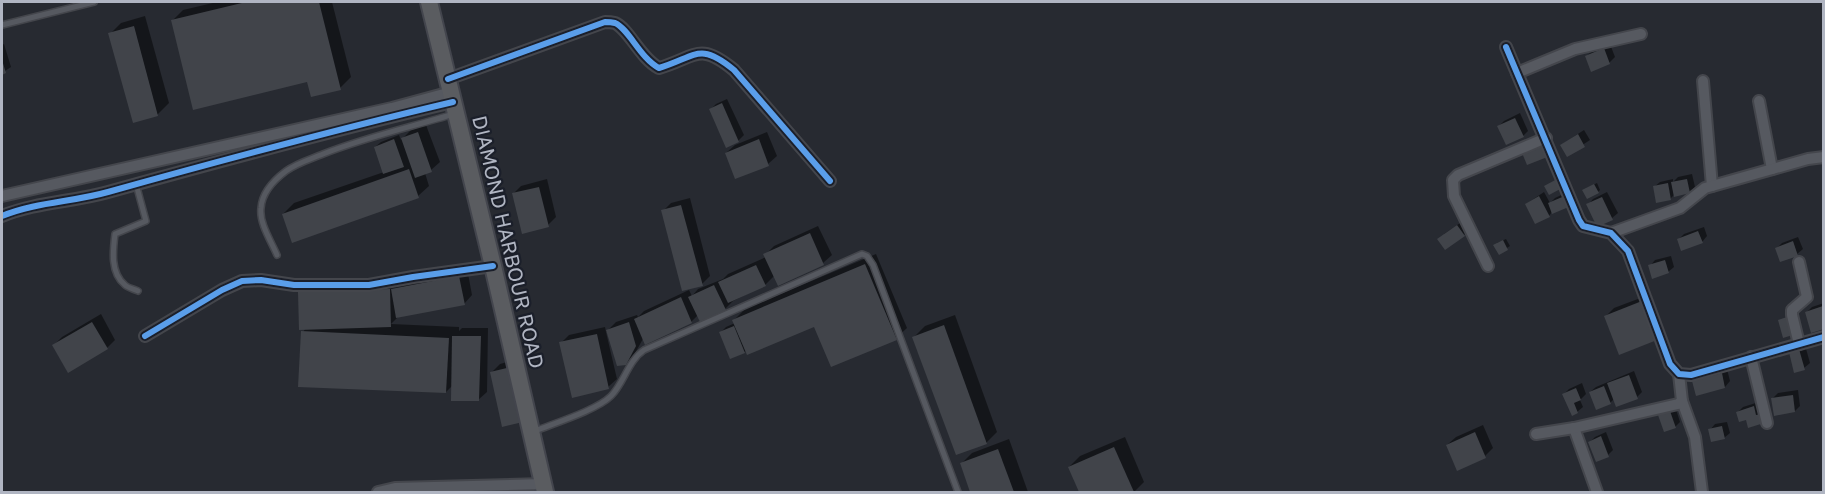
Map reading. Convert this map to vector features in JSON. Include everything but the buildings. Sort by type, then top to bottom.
[{"type":"highway","name":"DIAMOND HARBOUR ROAD","points":[[429,2],[544,488]]},
{"type":"street","points":[[2,216],[20,208],[104,193],[452,96],[605,22],[615,23],[648,62],[659,68],[695,53],[709,53],[724,62],[734,70],[830,181]]},
{"type":"street","points":[[1517,73],[1575,49],[1641,34]]},
{"type":"street","points":[[1506,47],[1579,220],[1583,226],[1611,233],[1628,251],[1670,364],[1679,374],[1682,400],[1695,436],[1702,492]]},
{"type":"street","points":[[1703,81],[1712,186]]},
{"type":"street","points":[[2,196],[452,96]]},
{"type":"street","points":[[1759,101],[1772,169]]},
{"type":"street","points":[[1488,266],[1454,196],[1453,180],[1458,175],[1546,138]]},
{"type":"street","points":[[1611,233],[1680,208],[1705,188],[1816,157],[1824,157]]},
{"type":"street","points":[[1799,262],[1807,292],[1807,297],[1792,310],[1799,344]]},
{"type":"street","points":[[145,336],[222,290],[242,281],[261,280],[294,285],[369,285],[493,266]]},
{"type":"street","points":[[1679,374],[1691,375],[1824,337]]},
{"type":"street","points":[[1751,357],[1767,423]]},
{"type":"street","points":[[1536,434],[1574,428],[1678,404],[1682,400]]},
{"type":"street","points":[[1574,428],[1597,492]]},
{"type":"street","points":[[378,492],[395,488],[544,488]]},
{"type":"lane","points":[[2,25],[91,2]]},
{"type":"lane","points":[[277,255],[261,215],[261,205],[270,186],[286,171],[354,143],[452,96]]},
{"type":"lane","points":[[136,184],[146,221],[115,234],[113,253],[115,271],[125,285],[138,291]]},
{"type":"lane","points":[[531,433],[604,402],[614,393],[636,358],[644,350],[862,254],[867,256],[873,265],[958,492]]},
{"type":"cycle path","points":[[448,79],[605,22],[615,23],[625,31],[646,58],[659,68],[697,54],[713,56],[722,61],[734,70],[830,181]]},
{"type":"cycle path","points":[[1506,47],[1579,220],[1583,226],[1611,233],[1628,251],[1670,364],[1679,374],[1691,375],[1824,337]]},
{"type":"cycle path","points":[[2,216],[28,208],[108,192],[280,145],[453,102]]},
{"type":"cycle path","points":[[145,336],[222,290],[242,281],[261,280],[294,285],[369,285],[493,266]]}]
